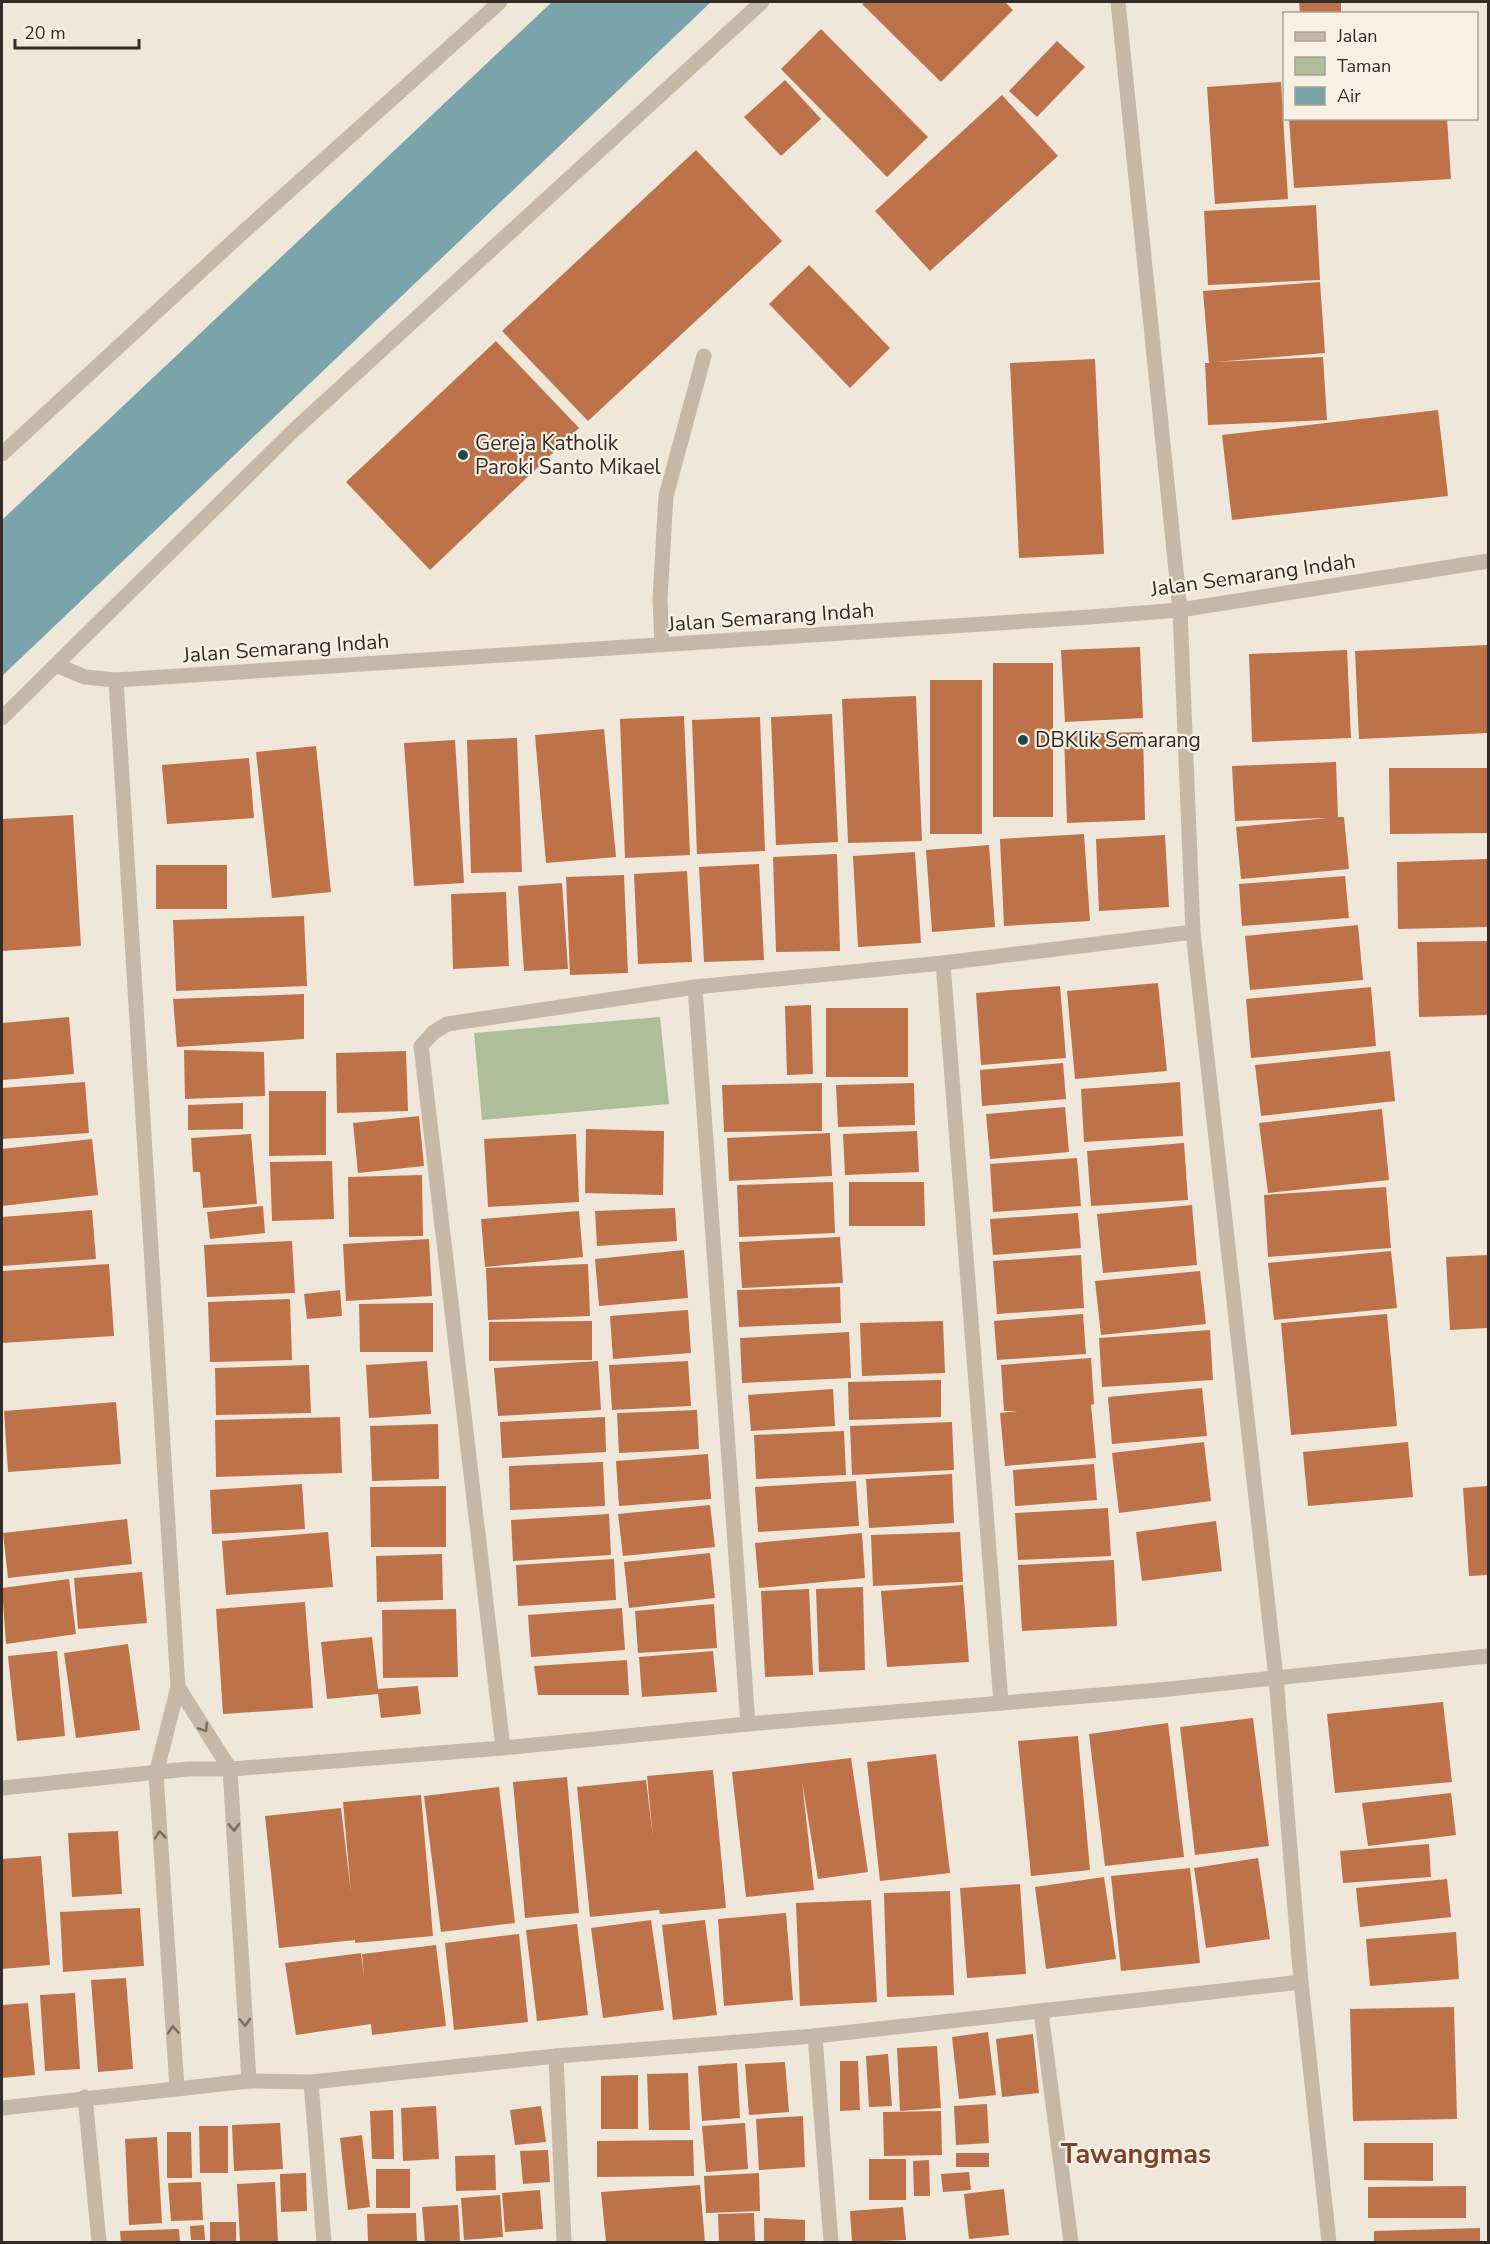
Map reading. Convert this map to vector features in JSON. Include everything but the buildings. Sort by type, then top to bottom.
[{"type":"street","points":[[2,454],[241,234],[500,2]]},
{"type":"street","points":[[2,718],[294,431],[762,2]]},
{"type":"street","points":[[1118,2],[1180,610],[1193,932],[1276,1678],[1301,1982],[1329,2242]]},
{"type":"street","points":[[662,645],[660,599],[666,496],[704,356]]},
{"type":"street","name":"Jalan Semarang Indah","points":[[56,665],[85,677],[116,681],[1180,610],[1488,561]]},
{"type":"street","points":[[116,681],[178,1687],[156,1774],[177,2088]]},
{"type":"street","points":[[503,1748],[421,1046],[434,1032],[447,1024],[695,987],[943,963],[1193,932]]},
{"type":"street","points":[[943,963],[1001,1703]]},
{"type":"street","points":[[695,987],[748,1724]]},
{"type":"street","points":[[2,1788],[188,1769],[230,1769],[503,1748],[748,1724],[1276,1678],[1488,1656]]},
{"type":"street","points":[[178,1687],[230,1769],[249,2081]]},
{"type":"street","points":[[2,2108],[85,2097],[249,2081],[311,2082],[556,2056],[815,2036],[1301,1982]]},
{"type":"street","points":[[1041,2012],[1071,2242]]},
{"type":"street","points":[[815,2036],[831,2242]]},
{"type":"street","points":[[556,2056],[564,2242]]},
{"type":"street","points":[[311,2082],[324,2242]]},
{"type":"street","points":[[85,2097],[99,2242]]},
{"type":"green space","points":[[660,1017],[669,1104],[482,1120],[474,1033]]},
{"type":"water","points":[[552,2],[711,2],[2,676],[2,520]]},
{"type":"place","name":"Gereja Katholik Paroki Santo Mikael","points":[[463,455]]},
{"type":"place","name":"DBKlik Semarang","points":[[1023,740]]},
{"type":"district","name":"Tawangmas","points":[[1136,2154]]}]
